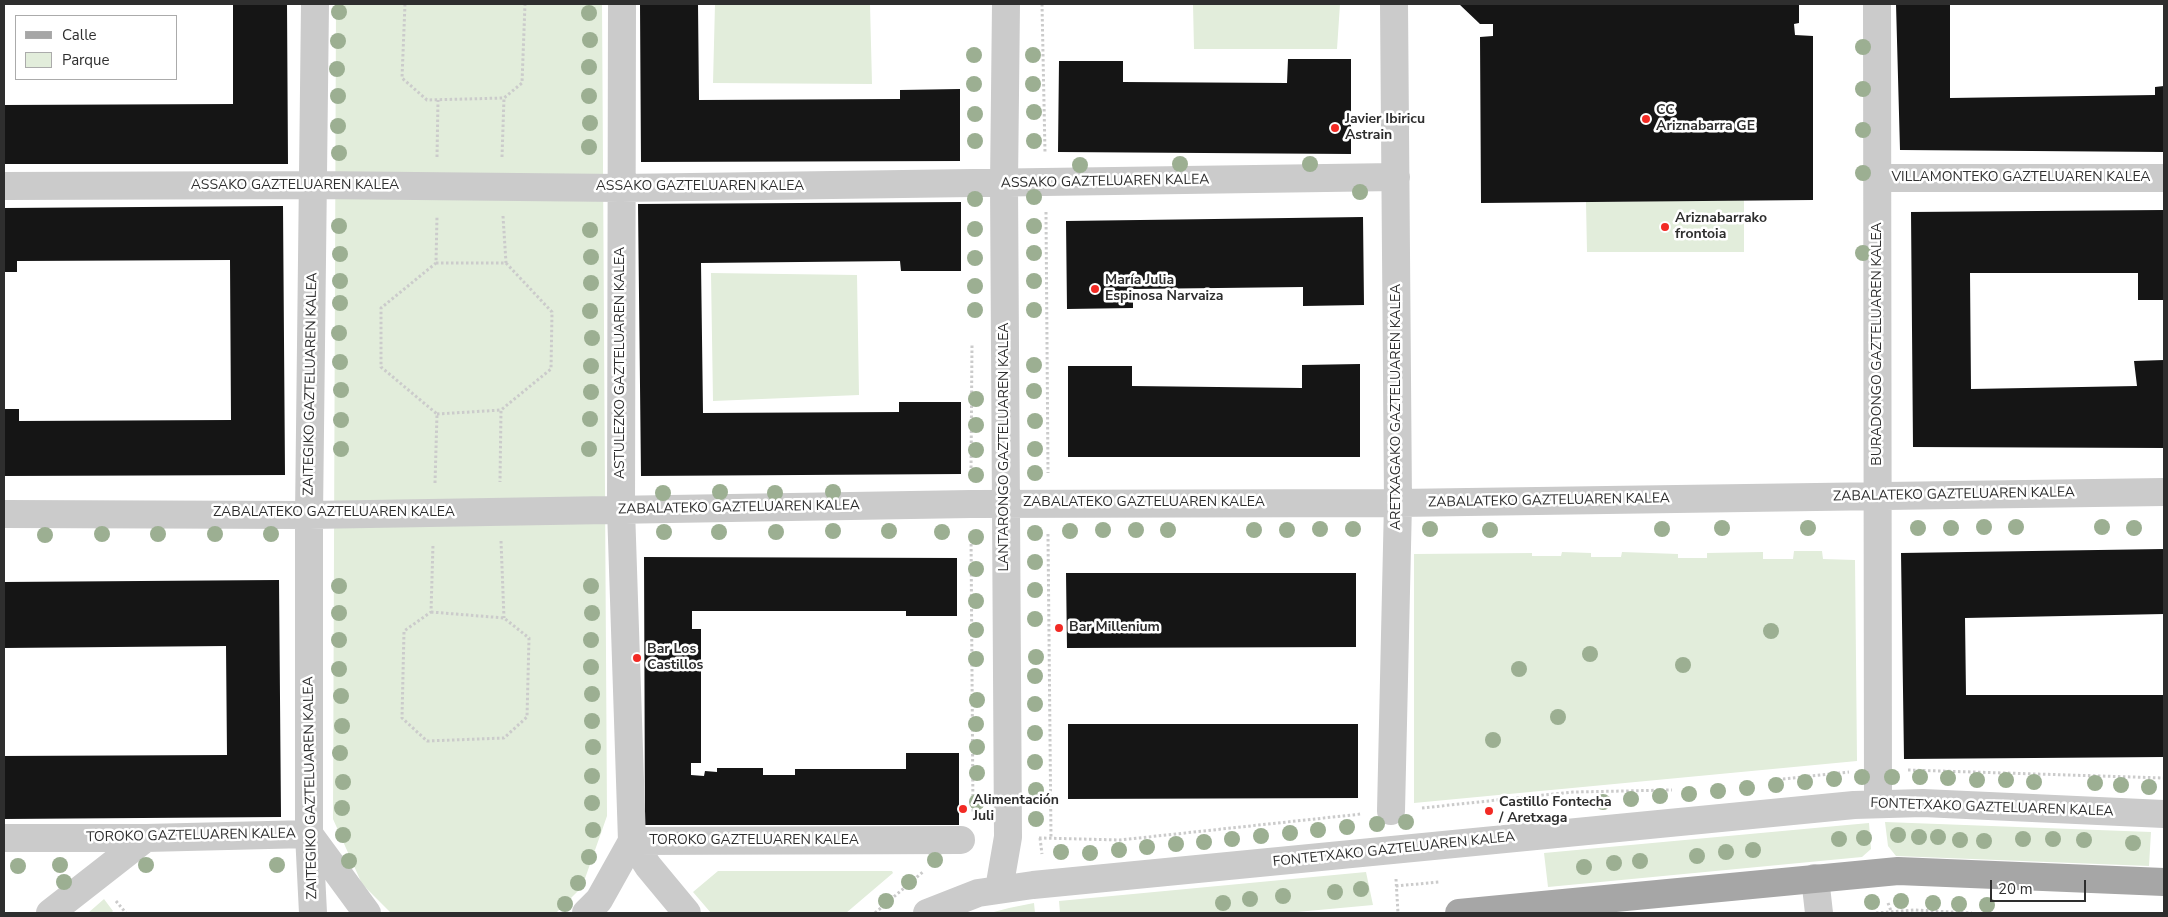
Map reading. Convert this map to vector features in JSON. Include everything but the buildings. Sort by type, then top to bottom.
[{"type":"main road","points":[[1460,913],[1898,871],[2164,882]]},
{"type":"street","name":"ZAITEGIKO GAZTELUAREN KALEA","points":[[314,913],[309,834],[309,515],[315,4]]},
{"type":"street","name":"ASTULEZKO GAZTELUAREN KALEA","points":[[622,4],[620,510],[632,841]]},
{"type":"street","name":"LANTARONGO GAZTELUAREN KALEA","points":[[999,889],[1008,837],[1004,184],[1006,4]]},
{"type":"street","name":"ARETXAGAKO GAZTELUAREN KALEA","points":[[1391,811],[1398,503],[1394,4]]},
{"type":"street","name":"BURADONGO GAZTELUAREN KALEA","points":[[1878,4],[1878,804]]},
{"type":"street","name":"ASSAKO GAZTELUAREN KALEA","points":[[4,186],[312,185],[621,188],[1396,177]]},
{"type":"street","name":"VILLAMONTEKO GAZTELUAREN KALEA","points":[[1878,178],[2164,178]]},
{"type":"street","name":"ZABALATEKO GAZTELUAREN KALEA","points":[[4,514],[309,515],[971,504],[1398,503],[2164,492]]},
{"type":"street","name":"FONTETXAKO GAZTELUAREN KALEA","points":[[934,911],[962,898],[999,889],[1827,807],[1922,803],[2164,814]]},
{"type":"street","name":"TOROKO GAZTELUAREN KALEA","points":[[586,913],[599,900],[632,841],[967,829]]},
{"type":"street","name":"TOROKO GAZTELUAREN KALEA","points":[[4,838],[146,838],[309,834],[367,913]]},
{"type":"street","points":[[50,913],[146,838]]},
{"type":"street","points":[[632,841],[648,866],[687,913]]},
{"type":"street","points":[[1815,878],[1819,913]]},
{"type":"path","points":[[405,4],[402,78],[427,100],[504,98],[522,83],[525,4]]},
{"type":"path","points":[[1042,4],[1051,838]]},
{"type":"path","points":[[436,263],[506,263],[552,312],[551,369],[501,410]]},
{"type":"path","points":[[967,829],[972,334]]},
{"type":"path","points":[[875,913],[925,870]]},
{"type":"path","points":[[1396,886],[1439,882]]},
{"type":"path","points":[[1876,913],[1914,910],[1972,913]]},
{"type":"green space","points":[[336,4],[602,4],[607,816],[582,887],[556,913],[391,913],[362,884],[333,819]]},
{"type":"green space","points":[[715,4],[870,4],[872,84],[713,83]]},
{"type":"green space","points":[[1193,4],[1340,4],[1337,49],[1194,49]]},
{"type":"green space","name":"Ariznabarrako frontoia","points":[[1744,200],[1744,252],[1587,252],[1586,202]]},
{"type":"green space","points":[[711,273],[857,275],[859,395],[713,401]]},
{"type":"green space","points":[[1794,551],[1822,551],[1823,559],[1855,560],[1857,761],[1414,803],[1414,554],[1532,553],[1532,556],[1561,556],[1562,552],[1591,553],[1591,557],[1621,557],[1622,552],[1678,554],[1678,558],[1707,558],[1707,553],[1763,552],[1763,559],[1793,559]]},
{"type":"green space","points":[[1885,822],[2151,832],[2149,866],[1896,856],[1888,846]]},
{"type":"green space","points":[[1869,823],[1871,849],[1862,857],[1548,887],[1544,853]]},
{"type":"green space","points":[[718,871],[892,871],[893,873],[846,913],[711,913],[693,892]]},
{"type":"green space","points":[[1366,872],[1373,905],[1286,913],[1060,913],[1059,901]]},
{"type":"green space","points":[[104,899],[113,911],[111,913],[88,913]]},
{"type":"green space","points":[[1034,903],[1035,913],[990,913],[1009,908]]},
{"type":"place","name":"CC Ariznabarra GE","points":[[1646,119]]},
{"type":"place","name":"Javier Ibiricu Astrain","points":[[1335,128]]},
{"type":"place","name":"Ariznabarrako frontoia","points":[[1665,227]]},
{"type":"place","name":"María Julia Espinosa Narvaiza","points":[[1095,289]]},
{"type":"place","name":"Bar Millenium","points":[[1059,628]]},
{"type":"place","name":"Bar Los Castillos","points":[[637,658]]},
{"type":"place","name":"Alimentación Juli","points":[[963,809]]},
{"type":"place","name":"Castillo Fontecha / Aretxaga","points":[[1489,811]]}]
